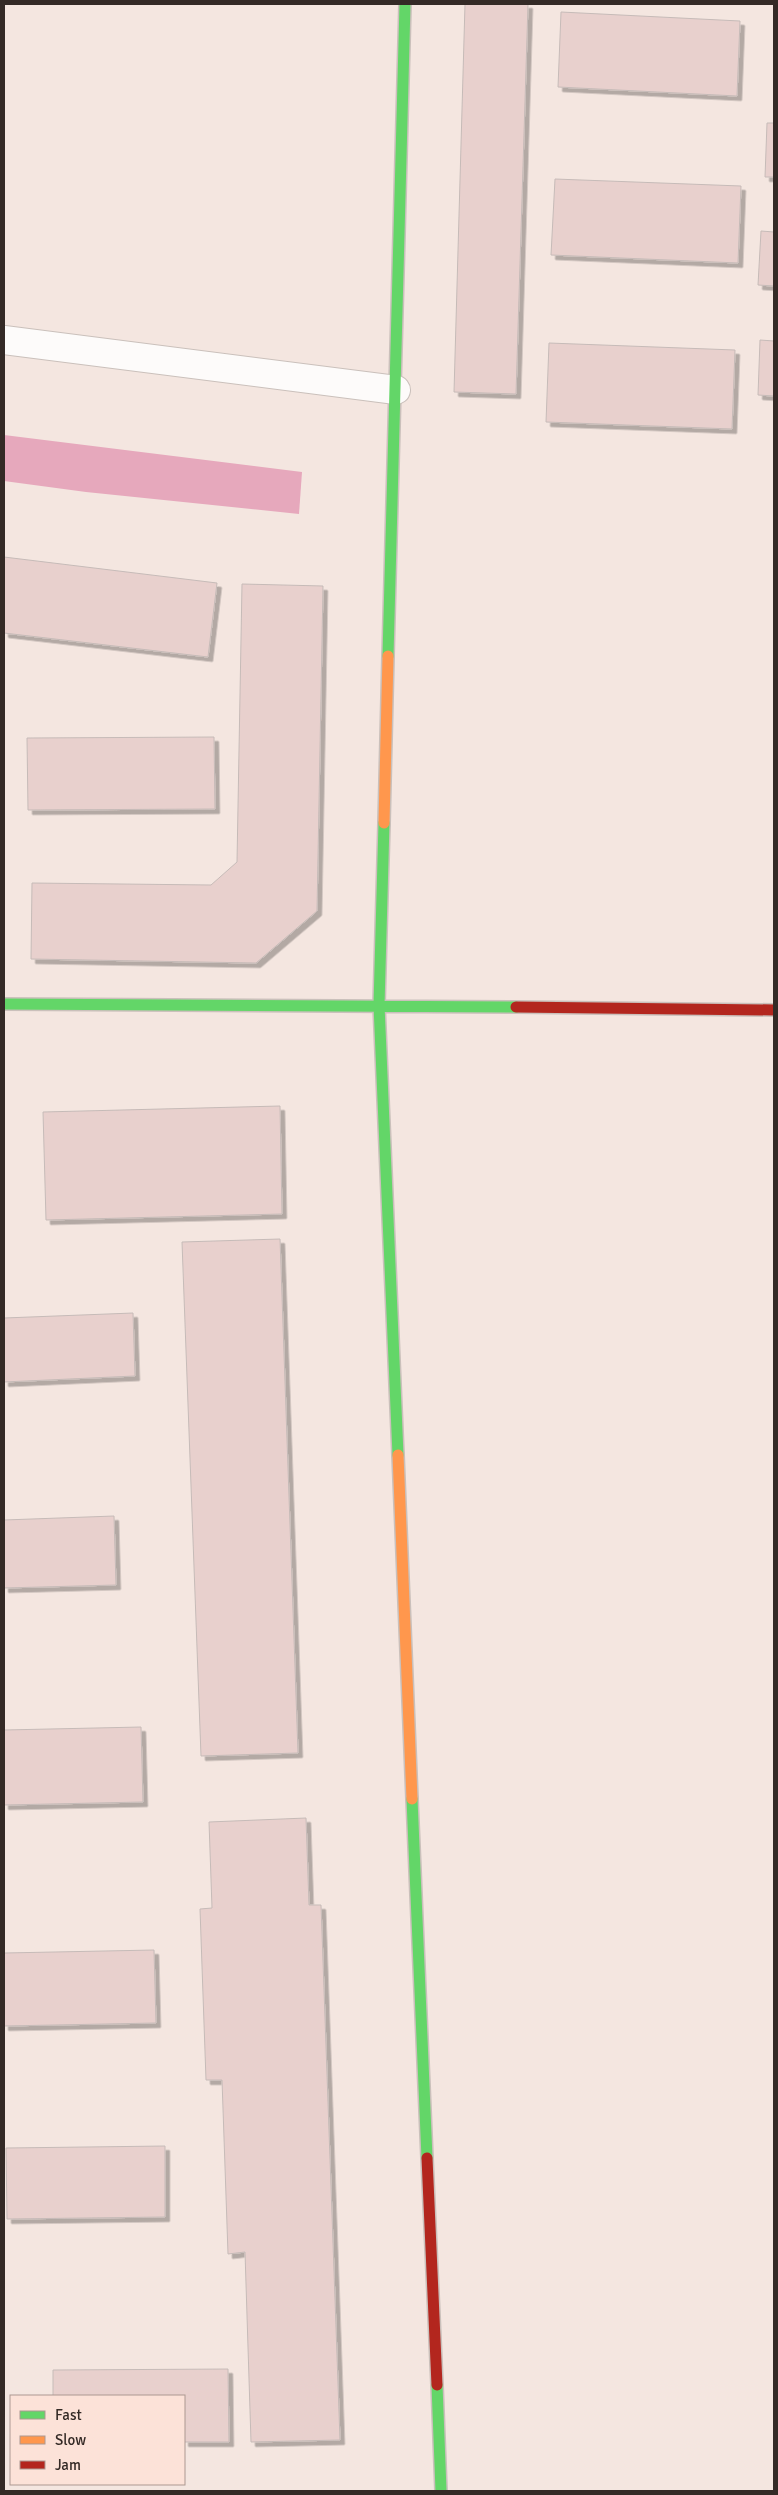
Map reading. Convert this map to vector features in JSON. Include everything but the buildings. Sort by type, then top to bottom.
[{"type":"street","points":[[406,4],[379,1005],[441,2491]]},
{"type":"street","points":[[4,340],[396,390]]},
{"type":"street","points":[[4,1004],[379,1005],[774,1010]]},
{"type":"shaded area","points":[[4,435],[302,472],[299,514],[86,492],[4,481]]},
{"type":"traffic: fast","points":[[388,656],[405,4]]},
{"type":"traffic: fast","points":[[384,823],[379,1005],[398,1455]]},
{"type":"traffic: fast","points":[[4,1004],[516,1007]]},
{"type":"traffic: fast","points":[[412,1799],[427,2158]]},
{"type":"traffic: fast","points":[[437,2385],[441,2491]]},
{"type":"traffic: slow","points":[[384,823],[388,656]]},
{"type":"traffic: slow","points":[[398,1455],[412,1799]]},
{"type":"traffic: jam","points":[[516,1007],[774,1010]]},
{"type":"traffic: jam","points":[[427,2158],[437,2385]]}]
